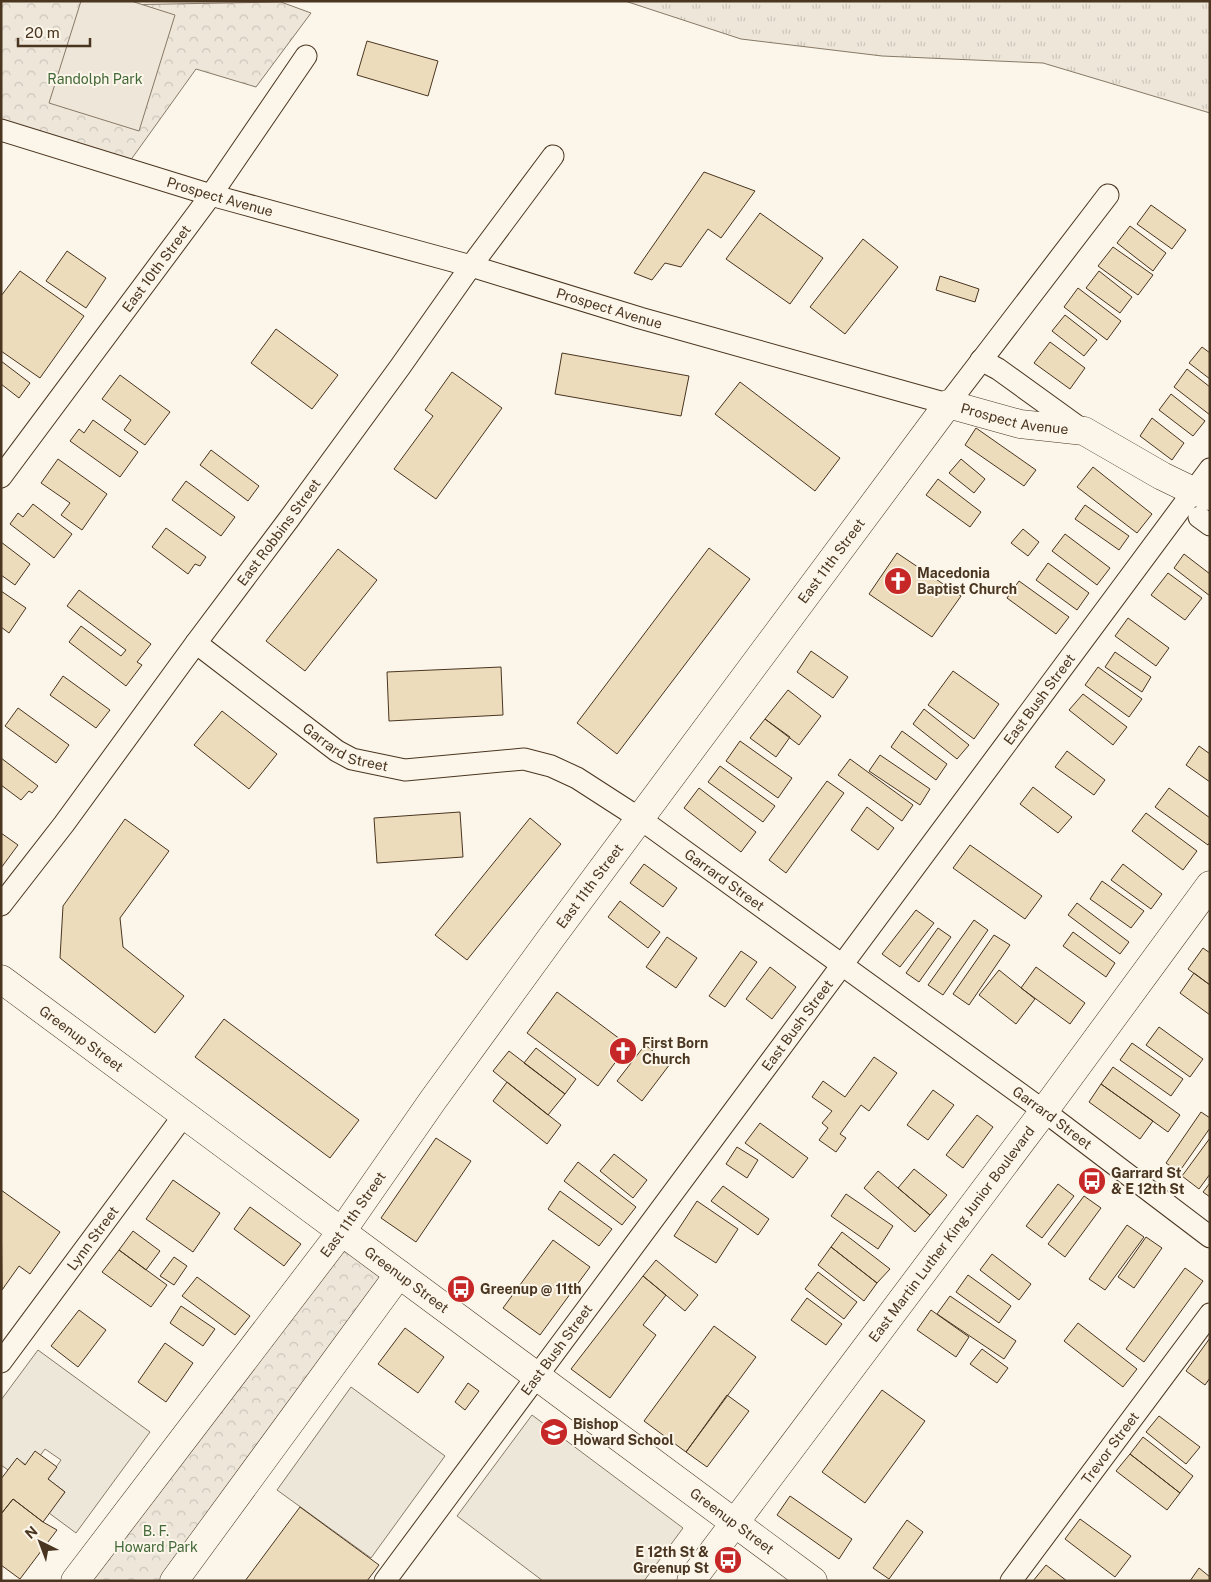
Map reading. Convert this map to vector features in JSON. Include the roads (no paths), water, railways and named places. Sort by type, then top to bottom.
[{"type":"main road","name":"Prospect Avenue","points":[[948,404],[1020,424],[1084,431],[1203,508]]},
{"type":"main road","name":"East 11th Street","points":[[75,1581],[342,1232],[433,1100],[639,818],[948,404]]},
{"type":"main road","name":"East Martin Luther King Junior Boulevard","points":[[691,1581],[733,1522],[1044,1111],[1210,885]]},
{"type":"main road","name":"Greenup Street","points":[[1,979],[813,1581]]},
{"type":"main road","points":[[174,1581],[399,1274]]},
{"type":"street","name":"East 10th Street","points":[[1,476],[211,195],[306,56]]},
{"type":"street","name":"Prospect Avenue","points":[[1,130],[211,195],[470,266],[640,318],[948,404]]},
{"type":"street","name":"East Robbins Street","points":[[1,905],[64,824],[196,643],[290,519],[470,266],[553,156]]},
{"type":"street","name":"East 11th Street","points":[[948,404],[1108,194]]},
{"type":"street","points":[[982,360],[998,369],[1084,431]]},
{"type":"street","name":"East Bush Street","points":[[386,1581],[842,965],[1203,508],[1210,469]]},
{"type":"street","name":"Garrard Street","points":[[196,643],[338,751],[352,759],[405,770],[524,759],[551,766],[577,778],[639,818],[1044,1111],[1210,1237]]},
{"type":"street","name":"Lynn Street","points":[[1,1362],[184,1115]]},
{"type":"street","name":"Trevor Street","points":[[1011,1581],[1210,1314]]},
{"type":"place","name":"Macedonia Baptist Church","points":[[898,581]]},
{"type":"place","name":"First Born Church","points":[[623,1051]]},
{"type":"place","name":"Garrard St & E 12th St","points":[[1092,1181]]},
{"type":"place","name":"Greenup @ 11th","points":[[461,1289]]},
{"type":"place","name":"Bishop Howard School","points":[[554,1432]]},
{"type":"place","name":"E 12th St & Greenup St","points":[[728,1560]]},
{"type":"park label","name":"Randolph Park","points":[[95,79]]},
{"type":"park label","name":"B. F. Howard Park","points":[[156,1539]]}]
